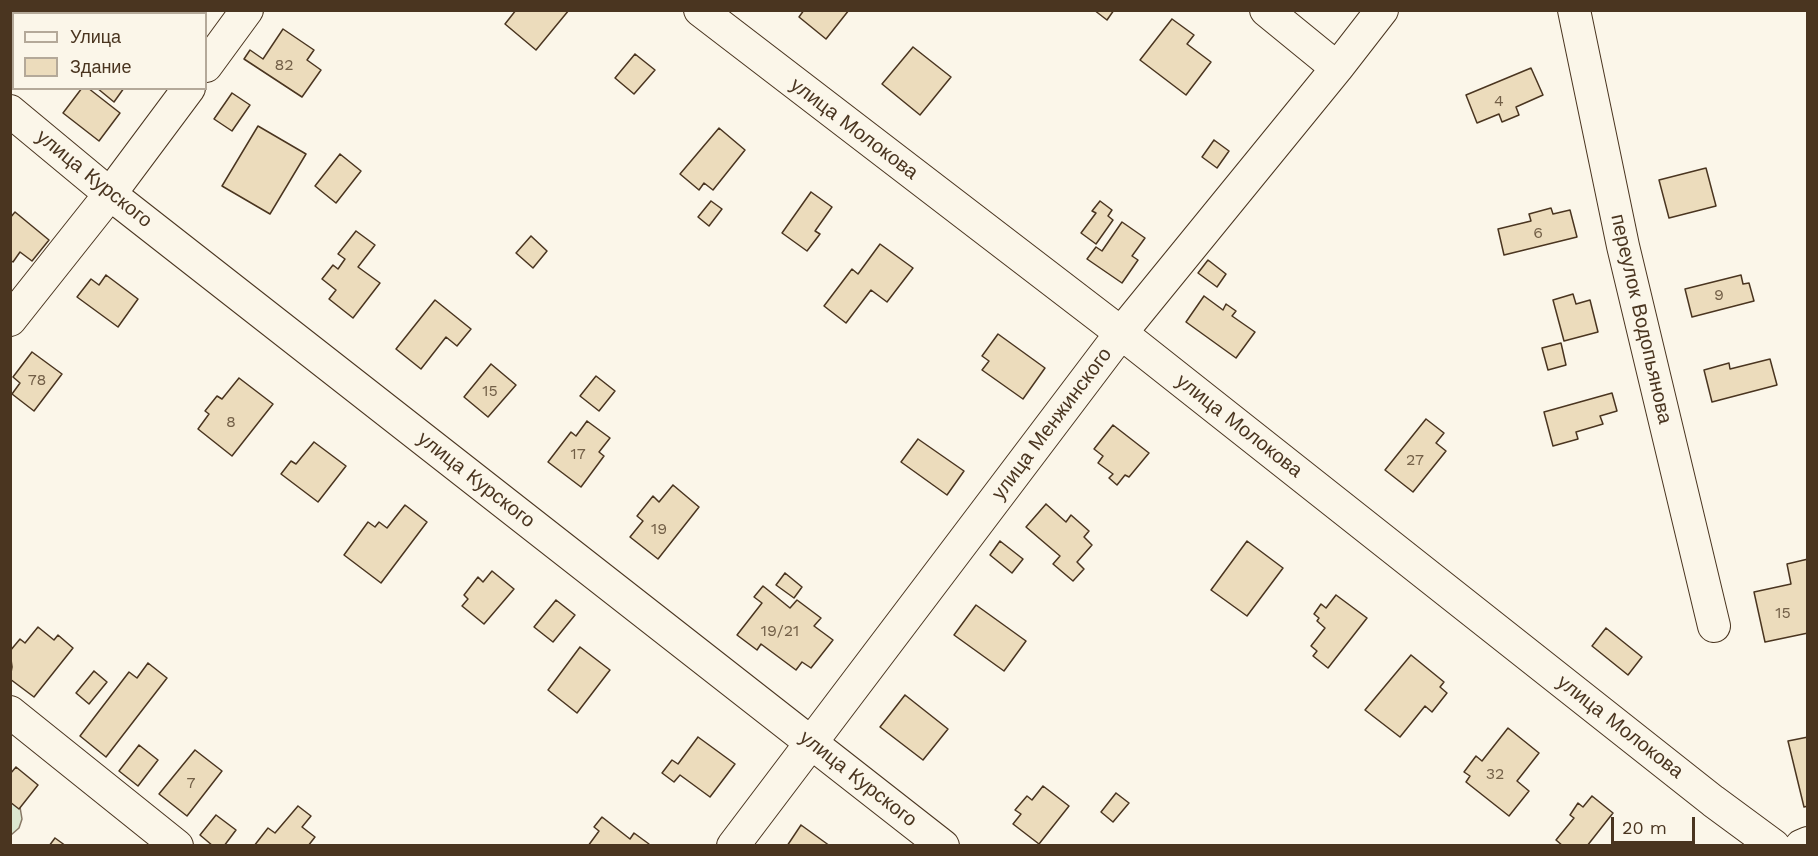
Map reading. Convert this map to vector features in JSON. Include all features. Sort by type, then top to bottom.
[{"type":"street","points":[[207,65],[247,10]]},
{"type":"street","name":"улица Молокова","points":[[700,10],[1121,333],[1704,794],[1774,846]]},
{"type":"street","points":[[1266,10],[1337,68]]},
{"type":"street","name":"улица Менжинского","points":[[733,846],[1121,333],[1382,10]]},
{"type":"street","name":"переулок Водопьянова","points":[[1574,10],[1623,246],[1714,626]]},
{"type":"street","points":[[10,320],[110,194],[188,90]]},
{"type":"street","name":"улица Курского","points":[[10,111],[110,194],[943,846]]},
{"type":"street","points":[[10,712],[177,846]]},
{"type":"street","points":[[1801,846],[1808,843]]},
{"type":"green space","points":[[10,795],[20,807],[22,819],[19,828],[11,835]]},
{"type":"building","points":[[10,10],[22,10],[24,12],[12,12],[11,64]]},
{"type":"building","points":[[100,10],[146,10],[148,12],[99,12]]},
{"type":"building","points":[[516,10],[569,10],[536,50],[505,24]]},
{"type":"building","points":[[804,10],[849,10],[826,39],[799,17]]},
{"type":"building","points":[[1094,10],[1114,10],[1107,20]]},
{"type":"building","points":[[1172,19],[1194,35],[1187,44],[1211,62],[1186,95],[1140,60]]},
{"type":"building","points":[[283,29],[314,50],[307,60],[321,70],[302,97],[244,59],[250,50],[263,59]]},
{"type":"building","points":[[913,47],[951,77],[920,115],[882,84]]},
{"type":"building","points":[[635,54],[655,70],[634,94],[615,78]]},
{"type":"building","points":[[1531,68],[1543,95],[1516,107],[1519,115],[1502,122],[1499,114],[1477,123],[1466,95]]},
{"type":"building","points":[[80,90],[91,90],[120,113],[99,141],[63,113]]},
{"type":"building","points":[[99,90],[123,90],[114,102]]},
{"type":"building","points":[[232,93],[250,105],[232,131],[214,119]]},
{"type":"building","points":[[258,126],[306,154],[270,214],[222,186]]},
{"type":"building","points":[[719,128],[745,150],[713,190],[704,183],[699,190],[680,174]]},
{"type":"building","points":[[1214,140],[1229,151],[1217,168],[1202,157]]},
{"type":"building","points":[[340,154],[361,171],[336,203],[315,186]]},
{"type":"building","points":[[1706,168],[1716,206],[1669,218],[1659,180]]},
{"type":"building","points":[[811,192],[832,207],[815,231],[820,234],[807,251],[782,233]]},
{"type":"building","points":[[711,201],[722,209],[709,226],[698,217]]},
{"type":"building","points":[[1100,201],[1112,210],[1108,216],[1113,220],[1096,244],[1081,233],[1096,213],[1092,211]]},
{"type":"building","points":[[1551,208],[1553,214],[1570,210],[1577,237],[1504,255],[1498,229],[1531,221],[1529,214]]},
{"type":"building","points":[[15,212],[49,240],[32,261],[20,252],[13,262],[10,260],[10,218]]},
{"type":"building","points":[[1122,222],[1145,238],[1132,256],[1138,260],[1122,283],[1087,259],[1096,247],[1102,251]]},
{"type":"building","points":[[356,231],[375,245],[358,267],[380,283],[353,318],[329,299],[336,290],[322,279],[333,265],[338,269],[345,259],[338,254]]},
{"type":"building","points":[[531,236],[547,251],[533,268],[516,253]]},
{"type":"building","points":[[880,244],[913,268],[887,302],[871,290],[846,323],[824,306],[852,269],[858,274]]},
{"type":"building","points":[[1208,260],[1226,274],[1217,287],[1198,273]]},
{"type":"building","points":[[106,275],[138,299],[118,327],[77,297],[91,279],[99,285]]},
{"type":"building","points":[[1741,275],[1743,284],[1749,283],[1754,301],[1692,317],[1685,289]]},
{"type":"building","points":[[1573,294],[1576,304],[1590,300],[1598,332],[1564,341],[1553,300]]},
{"type":"building","points":[[1204,296],[1223,310],[1226,304],[1236,311],[1232,316],[1255,332],[1236,358],[1186,322]]},
{"type":"building","points":[[435,300],[471,329],[457,346],[446,337],[421,369],[396,349]]},
{"type":"building","points":[[998,334],[1045,368],[1023,399],[982,370],[989,361],[982,356]]},
{"type":"building","points":[[1561,343],[1566,365],[1548,370],[1542,348]]},
{"type":"building","points":[[32,352],[62,374],[34,411],[12,394],[20,383],[13,377]]},
{"type":"building","points":[[1770,359],[1777,385],[1712,402],[1704,370],[1729,363],[1730,369]]},
{"type":"building","points":[[491,364],[516,385],[488,417],[464,397]]},
{"type":"building","points":[[596,376],[615,391],[599,411],[580,396]]},
{"type":"building","points":[[239,378],[273,404],[232,456],[198,429],[209,414],[205,411],[217,396],[222,399]]},
{"type":"building","points":[[1612,393],[1617,411],[1600,416],[1603,424],[1576,432],[1578,439],[1553,446],[1544,412]]},
{"type":"building","points":[[1426,419],[1444,433],[1436,443],[1446,451],[1413,492],[1385,470]]},
{"type":"building","points":[[587,421],[610,438],[599,452],[604,456],[581,487],[548,462],[571,432],[576,436]]},
{"type":"building","points":[[1113,425],[1149,453],[1129,477],[1125,475],[1117,485],[1109,478],[1113,474],[1098,463],[1103,456],[1094,449]]},
{"type":"building","points":[[918,439],[964,471],[947,495],[901,462]]},
{"type":"building","points":[[314,442],[346,466],[318,502],[281,474],[291,461],[296,464]]},
{"type":"building","points":[[673,485],[699,507],[658,559],[630,537],[643,521],[637,516],[653,496],[659,502]]},
{"type":"building","points":[[1046,504],[1066,522],[1071,515],[1089,531],[1084,537],[1092,545],[1077,562],[1084,569],[1073,581],[1053,564],[1060,556],[1026,527]]},
{"type":"building","points":[[405,505],[427,522],[381,583],[344,555],[368,522],[375,527],[379,522],[387,528]]},
{"type":"building","points":[[1000,541],[1023,559],[1012,573],[990,555]]},
{"type":"building","points":[[1247,541],[1283,568],[1247,616],[1211,590]]},
{"type":"building","points":[[1808,559],[1808,633],[1765,642],[1754,592],[1791,584],[1787,564]]},
{"type":"building","points":[[492,571],[514,589],[484,624],[462,606],[468,599],[464,595],[478,577],[483,582]]},
{"type":"building","points":[[785,573],[802,587],[794,598],[776,585]]},
{"type":"building","points":[[763,586],[790,608],[797,600],[821,618],[814,626],[833,640],[811,668],[802,662],[796,670],[761,644],[757,650],[737,635],[762,603],[754,597]]},
{"type":"building","points":[[1336,595],[1367,618],[1328,668],[1313,656],[1317,651],[1311,646],[1325,628],[1317,621],[1319,618],[1314,614],[1321,604],[1326,608]]},
{"type":"building","points":[[556,600],[575,615],[553,642],[534,627]]},
{"type":"building","points":[[976,605],[1026,641],[1004,671],[954,635]]},
{"type":"building","points":[[38,627],[54,640],[58,635],[73,648],[34,697],[10,679],[12,667],[10,651],[20,639],[25,643]]},
{"type":"building","points":[[1606,628],[1642,657],[1628,675],[1592,646]]},
{"type":"building","points":[[580,647],[610,670],[577,713],[548,690]]},
{"type":"building","points":[[1411,655],[1444,682],[1440,687],[1447,693],[1432,712],[1425,706],[1400,737],[1365,710]]},
{"type":"building","points":[[148,663],[167,678],[106,757],[80,736],[129,672],[137,678]]},
{"type":"building","points":[[94,671],[107,682],[89,704],[76,693]]},
{"type":"building","points":[[905,695],[948,729],[923,760],[880,727]]},
{"type":"building","points":[[1508,728],[1539,753],[1517,781],[1529,791],[1509,816],[1466,782],[1470,776],[1464,772],[1476,756],[1482,761]]},
{"type":"building","points":[[698,737],[735,764],[710,797],[680,775],[674,782],[662,773],[672,760],[678,764]]},
{"type":"building","points":[[1808,737],[1808,806],[1804,807],[1788,741]]},
{"type":"building","points":[[139,745],[158,760],[138,786],[119,771]]},
{"type":"building","points":[[195,750],[222,771],[187,816],[159,794]]},
{"type":"building","points":[[16,767],[38,785],[19,809],[10,802],[10,774]]},
{"type":"building","points":[[1043,786],[1069,806],[1039,844],[1013,824],[1021,814],[1015,810],[1027,796],[1032,800]]},
{"type":"building","points":[[1116,793],[1129,803],[1113,822],[1101,812]]},
{"type":"building","points":[[1592,796],[1613,813],[1587,846],[1563,846],[1556,840],[1574,818],[1570,815],[1578,803],[1583,807]]},
{"type":"building","points":[[298,806],[311,816],[302,827],[315,837],[308,846],[254,846],[268,828],[275,833]]},
{"type":"building","points":[[216,815],[236,830],[224,846],[213,846],[200,835]]},
{"type":"building","points":[[602,817],[630,839],[634,833],[649,844],[647,846],[588,846],[599,831],[594,827]]},
{"type":"building","points":[[801,825],[830,846],[787,846]]},
{"type":"building","points":[[55,838],[66,846],[49,846]]}]
